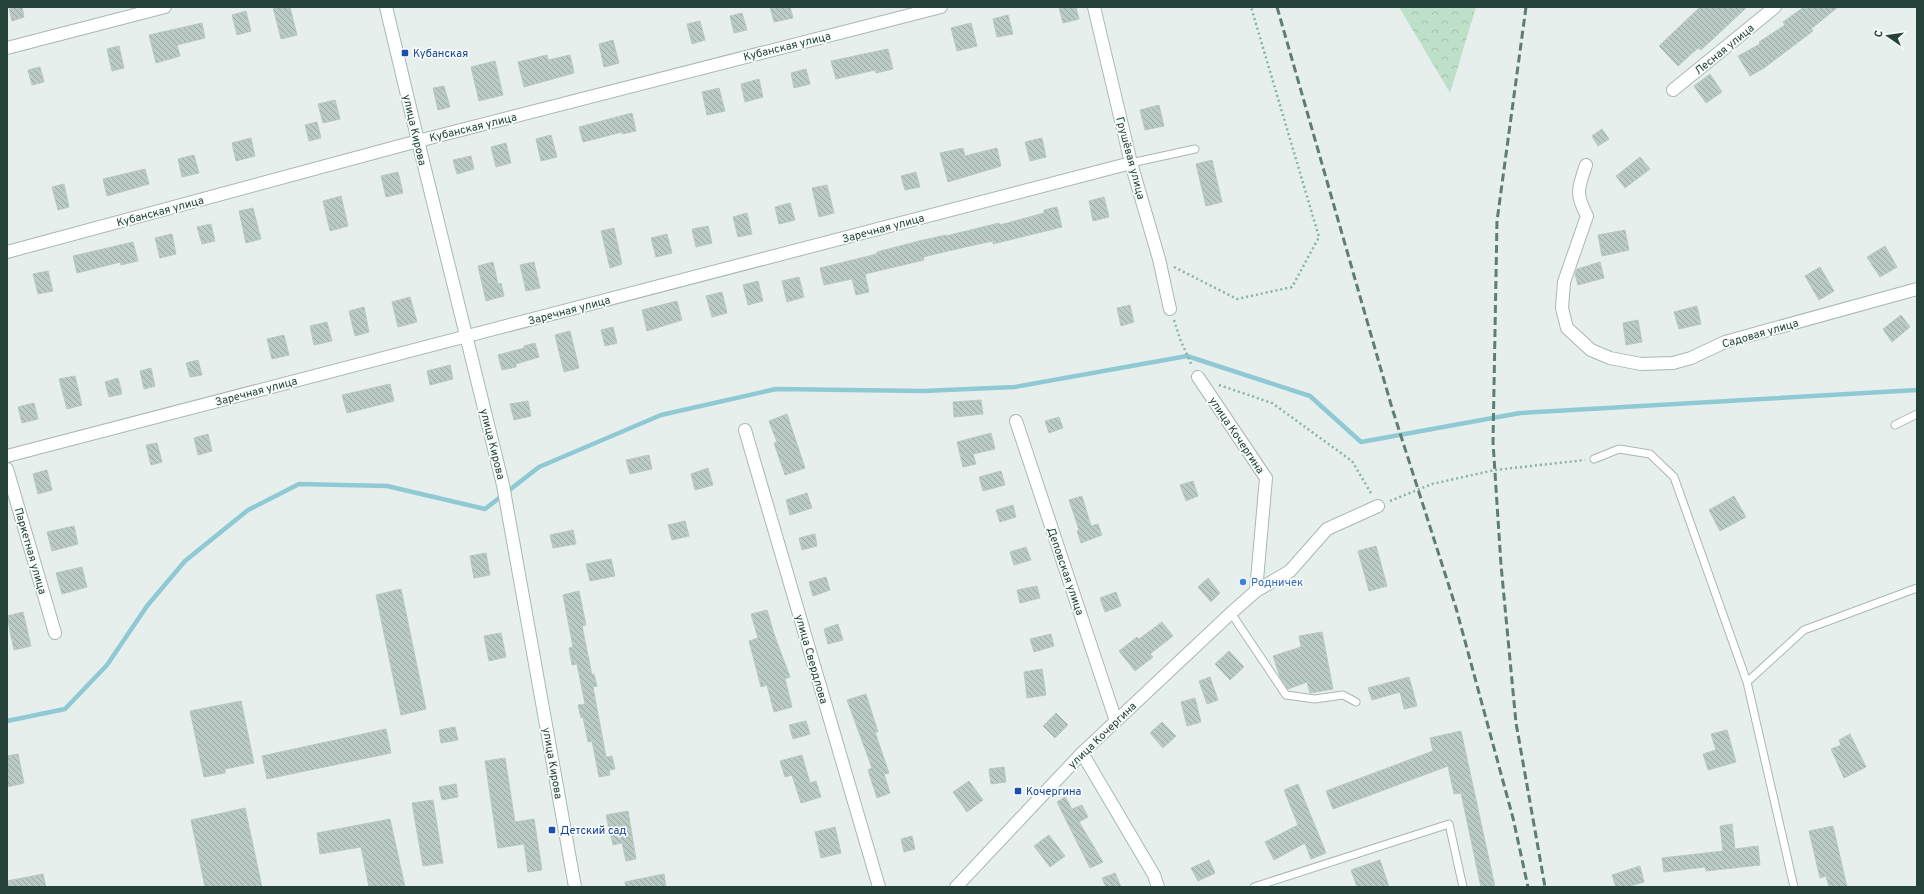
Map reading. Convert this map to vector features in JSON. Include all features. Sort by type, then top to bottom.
[{"type":"street","points":[[7,48],[166,7]]},
{"type":"street","name":"улица Кирова","points":[[386,7],[503,485],[575,887]]},
{"type":"street","name":"Кубанская улица","points":[[7,252],[418,141],[941,7]]},
{"type":"street","name":"Грушёвая улица","points":[[1094,7],[1131,163],[1159,259],[1170,309]]},
{"type":"street","name":"Лесная улица","points":[[1673,90],[1775,7]]},
{"type":"street","name":"Заречная улица","points":[[7,456],[1131,163]]},
{"type":"street","name":"Садовая улица","points":[[1586,165],[1580,183],[1578,199],[1587,216],[1564,282],[1562,308],[1567,328],[1592,350],[1610,358],[1641,364],[1673,363],[1691,358],[1725,342],[1917,289]]},
{"type":"street","name":"улица Кочергина","points":[[1198,377],[1266,478],[1256,592]]},
{"type":"street","name":"Деповская улица","points":[[1016,420],[1116,721]]},
{"type":"street","name":"улица Свердлова","points":[[745,430],[879,887]]},
{"type":"street","name":"Паркетная улица","points":[[7,469],[55,633]]},
{"type":"street","name":"улица Кочергина","points":[[956,887],[1082,753],[1231,613],[1256,592],[1290,571],[1327,529],[1378,506]]},
{"type":"street","points":[[1082,753],[1154,874],[1158,887]]},
{"type":"lane","points":[[1131,163],[1195,149]]},
{"type":"lane","points":[[1895,424],[1917,414]]},
{"type":"lane","points":[[1594,459],[1619,449],[1650,454],[1674,477],[1747,682],[1794,887]]},
{"type":"lane","points":[[1747,682],[1804,630],[1917,588]]},
{"type":"lane","points":[[1231,613],[1286,694],[1315,699],[1342,695],[1356,702]]},
{"type":"lane","points":[[1254,887],[1449,824],[1463,887]]},
{"type":"path","points":[[1159,259],[1237,299],[1292,287],[1319,237],[1251,7]]},
{"type":"path","points":[[1170,309],[1180,339],[1190,361]]},
{"type":"path","points":[[1198,377],[1272,403],[1328,443],[1352,461],[1378,506],[1432,484],[1488,472],[1594,459]]},
{"type":"green space","points":[[1399,7],[1476,7],[1450,93]]},
{"type":"building","points":[[9,7],[22,7],[24,17],[12,21]]},
{"type":"building","points":[[273,7],[290,7],[297,35],[281,39]]},
{"type":"building","points":[[770,7],[790,7],[793,18],[774,22]]},
{"type":"building","points":[[1059,7],[1076,7],[1079,19],[1063,23]]},
{"type":"building","points":[[1700,7],[1747,7],[1701,50],[1698,48],[1678,66],[1659,46]]},
{"type":"building","points":[[1804,7],[1838,7],[1811,29],[1813,31],[1764,68],[1750,76],[1738,56],[1760,44],[1759,42],[1785,25],[1783,22]]},
{"type":"building","points":[[246,11],[251,31],[237,35],[232,15]]},
{"type":"building","points":[[742,13],[747,30],[734,33],[730,16]]},
{"type":"building","points":[[1008,15],[1013,34],[997,37],[993,19]]},
{"type":"building","points":[[700,21],[705,40],[692,44],[687,24]]},
{"type":"building","points":[[202,23],[205,38],[177,45],[180,56],[156,63],[149,35]]},
{"type":"building","points":[[971,23],[977,46],[957,51],[951,28]]},
{"type":"building","points":[[613,40],[619,63],[604,67],[599,44]]},
{"type":"building","points":[[119,46],[124,68],[112,71],[107,49]]},
{"type":"building","points":[[888,49],[893,69],[876,73],[875,70],[836,79],[831,61]]},
{"type":"building","points":[[547,55],[548,60],[570,55],[574,73],[524,87],[518,62]]},
{"type":"building","points":[[495,61],[503,95],[479,101],[471,67]]},
{"type":"building","points":[[40,67],[44,82],[32,85],[28,70]]},
{"type":"building","points":[[806,69],[810,84],[794,88],[791,73]]},
{"type":"building","points":[[1710,74],[1722,92],[1706,103],[1694,86]]},
{"type":"building","points":[[759,79],[763,97],[745,102],[741,84]]},
{"type":"building","points":[[444,86],[450,107],[438,110],[433,88]]},
{"type":"building","points":[[719,88],[725,111],[707,115],[702,92]]},
{"type":"building","points":[[335,100],[340,119],[323,123],[318,104]]},
{"type":"building","points":[[1159,105],[1164,126],[1145,130],[1140,110]]},
{"type":"building","points":[[632,113],[636,131],[622,134],[622,132],[583,142],[579,127]]},
{"type":"building","points":[[317,122],[321,138],[309,141],[305,125]]},
{"type":"building","points":[[1602,129],[1609,139],[1598,146],[1592,136]]},
{"type":"building","points":[[551,135],[557,157],[541,161],[536,139]]},
{"type":"building","points":[[251,138],[255,156],[236,161],[232,143]]},
{"type":"building","points":[[1042,138],[1046,157],[1030,161],[1025,142]]},
{"type":"building","points":[[506,143],[511,163],[496,167],[491,147]]},
{"type":"building","points":[[963,148],[965,156],[997,148],[1001,166],[948,182],[940,153]]},
{"type":"building","points":[[194,155],[199,173],[182,177],[178,159]]},
{"type":"building","points":[[471,156],[474,169],[457,174],[453,160]]},
{"type":"building","points":[[1640,157],[1650,169],[1625,188],[1616,176]]},
{"type":"building","points":[[1212,160],[1222,202],[1206,206],[1196,164]]},
{"type":"building","points":[[145,169],[149,184],[107,196],[103,179]]},
{"type":"building","points":[[398,172],[403,193],[386,197],[381,176]]},
{"type":"building","points":[[916,172],[920,187],[905,190],[901,176]]},
{"type":"building","points":[[64,184],[69,207],[58,210],[52,187]]},
{"type":"building","points":[[827,185],[834,213],[819,217],[812,188]]},
{"type":"building","points":[[341,196],[348,226],[330,231],[323,201]]},
{"type":"building","points":[[1104,197],[1109,217],[1093,221],[1089,201]]},
{"type":"building","points":[[790,203],[795,220],[779,224],[775,207]]},
{"type":"building","points":[[1057,207],[1062,227],[993,244],[993,241],[923,257],[924,260],[865,274],[869,292],[856,295],[852,279],[824,285],[820,268],[877,254],[877,252],[919,241],[999,223],[1000,225],[1044,213],[1044,210]]},
{"type":"building","points":[[253,208],[261,239],[246,243],[239,211]]},
{"type":"building","points":[[747,213],[752,234],[738,237],[733,217]]},
{"type":"building","points":[[211,224],[215,241],[202,244],[197,227]]},
{"type":"building","points":[[708,226],[712,243],[696,247],[692,229]]},
{"type":"building","points":[[614,228],[622,264],[610,268],[601,231]]},
{"type":"building","points":[[1625,230],[1629,250],[1602,256],[1598,235]]},
{"type":"building","points":[[172,234],[176,254],[160,258],[155,238]]},
{"type":"building","points":[[667,234],[672,253],[656,257],[651,238]]},
{"type":"building","points":[[133,242],[138,261],[121,265],[120,262],[77,273],[73,256]]},
{"type":"building","points":[[1885,246],[1897,267],[1880,277],[1867,257]]},
{"type":"building","points":[[493,262],[498,284],[501,283],[504,296],[486,301],[478,266]]},
{"type":"building","points":[[534,262],[540,288],[526,291],[520,265]]},
{"type":"building","points":[[1600,262],[1604,278],[1578,285],[1575,274],[1577,269]]},
{"type":"building","points":[[1820,267],[1834,291],[1819,300],[1805,276]]},
{"type":"building","points":[[48,271],[53,291],[38,294],[33,274]]},
{"type":"building","points":[[799,277],[804,297],[787,302],[782,281]]},
{"type":"building","points":[[758,281],[763,301],[748,305],[743,285]]},
{"type":"building","points":[[722,292],[727,313],[712,317],[706,296]]},
{"type":"building","points":[[410,297],[417,322],[398,327],[392,302]]},
{"type":"building","points":[[677,301],[682,320],[647,331],[642,310]]},
{"type":"building","points":[[1130,305],[1134,322],[1121,326],[1117,308]]},
{"type":"building","points":[[1697,306],[1701,324],[1679,329],[1674,312]]},
{"type":"building","points":[[364,307],[369,332],[355,336],[349,311]]},
{"type":"building","points":[[1901,315],[1910,327],[1892,342],[1883,329]]},
{"type":"building","points":[[1638,320],[1642,342],[1626,345],[1623,323]]},
{"type":"building","points":[[327,322],[332,341],[314,345],[310,326]]},
{"type":"building","points":[[613,327],[617,343],[605,346],[601,330]]},
{"type":"building","points":[[570,331],[579,368],[564,372],[555,335]]},
{"type":"building","points":[[284,335],[289,355],[272,359],[267,339]]},
{"type":"building","points":[[535,343],[539,357],[516,364],[516,367],[502,370],[498,355],[524,348],[524,346]]},
{"type":"building","points":[[198,360],[202,375],[190,377],[186,363]]},
{"type":"building","points":[[450,365],[453,379],[430,385],[427,371]]},
{"type":"building","points":[[151,368],[155,386],[144,389],[140,371]]},
{"type":"building","points":[[75,376],[82,405],[67,409],[59,379]]},
{"type":"building","points":[[118,378],[122,394],[109,397],[105,382]]},
{"type":"building","points":[[390,384],[394,401],[347,413],[342,395]]},
{"type":"building","points":[[981,400],[983,414],[954,417],[953,402]]},
{"type":"building","points":[[528,401],[531,416],[514,420],[510,404]]},
{"type":"building","points":[[34,403],[38,419],[22,423],[18,407]]},
{"type":"building","points":[[787,414],[805,468],[785,475],[774,443],[777,442],[769,421]]},
{"type":"building","points":[[1059,417],[1063,428],[1049,433],[1045,421]]},
{"type":"building","points":[[991,433],[995,449],[973,454],[976,464],[963,467],[957,442]]},
{"type":"building","points":[[208,434],[212,451],[198,455],[194,438]]},
{"type":"building","points":[[157,443],[162,462],[151,465],[146,445]]},
{"type":"building","points":[[649,455],[652,469],[630,474],[626,460]]},
{"type":"building","points":[[708,468],[713,485],[695,490],[691,474]]},
{"type":"building","points":[[47,470],[52,490],[38,494],[33,474]]},
{"type":"building","points":[[1001,471],[1005,485],[983,491],[979,477]]},
{"type":"building","points":[[1193,481],[1198,496],[1186,501],[1180,485]]},
{"type":"building","points":[[807,493],[812,508],[790,515],[786,500]]},
{"type":"building","points":[[1082,496],[1091,526],[1098,524],[1102,535],[1081,543],[1077,531],[1079,530],[1069,500]]},
{"type":"building","points":[[1734,496],[1746,517],[1720,531],[1709,510]]},
{"type":"building","points":[[1013,505],[1016,517],[1000,522],[996,510]]},
{"type":"building","points":[[685,521],[689,536],[672,540],[668,525]]},
{"type":"building","points":[[74,526],[78,544],[52,551],[47,532]]},
{"type":"building","points":[[573,530],[576,544],[553,548],[550,535]]},
{"type":"building","points":[[815,534],[817,546],[802,550],[799,538]]},
{"type":"building","points":[[1376,546],[1387,586],[1369,591],[1358,551]]},
{"type":"building","points":[[1026,547],[1031,560],[1014,565],[1010,552]]},
{"type":"building","points":[[486,553],[490,575],[474,578],[470,556]]},
{"type":"building","points":[[611,559],[615,576],[590,581],[586,564]]},
{"type":"building","points":[[82,567],[87,587],[62,594],[56,573]]},
{"type":"building","points":[[826,577],[830,590],[813,596],[809,582]]},
{"type":"building","points":[[1208,578],[1220,593],[1211,602],[1198,587]]},
{"type":"building","points":[[1037,586],[1040,598],[1020,603],[1017,590]]},
{"type":"building","points":[[401,589],[426,709],[401,715],[376,595]]},
{"type":"building","points":[[579,591],[586,625],[582,626],[592,675],[594,674],[597,686],[593,687],[606,757],[612,756],[615,769],[609,770],[610,775],[599,777],[592,741],[588,742],[583,717],[581,718],[578,705],[585,704],[577,664],[572,665],[569,648],[573,647],[563,595]]},
{"type":"building","points":[[1116,592],[1121,606],[1105,612],[1100,598]]},
{"type":"building","points":[[767,610],[790,677],[785,679],[792,707],[774,712],[767,685],[761,687],[749,641],[758,638],[751,614]]},
{"type":"building","points":[[23,612],[31,646],[14,650],[7,616]]},
{"type":"building","points":[[1162,622],[1173,636],[1150,654],[1153,657],[1135,671],[1119,651],[1137,637],[1139,639]]},
{"type":"building","points":[[838,624],[843,640],[828,644],[824,629]]},
{"type":"building","points":[[1322,632],[1333,689],[1310,693],[1307,682],[1288,689],[1280,677],[1273,656],[1301,647],[1299,636]]},
{"type":"building","points":[[501,633],[506,657],[489,661],[484,636]]},
{"type":"building","points":[[1051,634],[1054,646],[1034,652],[1030,639]]},
{"type":"building","points":[[1229,651],[1244,667],[1230,680],[1215,664]]},
{"type":"building","points":[[1042,669],[1046,695],[1027,698],[1024,672]]},
{"type":"building","points":[[1210,677],[1218,700],[1207,704],[1199,681]]},
{"type":"building","points":[[1409,677],[1417,706],[1404,709],[1400,692],[1372,700],[1368,688]]},
{"type":"building","points":[[866,694],[878,732],[875,732],[889,773],[884,774],[890,793],[877,798],[868,770],[872,768],[847,700]]},
{"type":"building","points":[[1195,698],[1201,722],[1187,726],[1181,702]]},
{"type":"building","points":[[241,701],[254,763],[225,769],[225,773],[204,777],[190,711]]},
{"type":"building","points":[[1056,713],[1068,725],[1055,738],[1043,726]]},
{"type":"building","points":[[806,721],[810,734],[793,739],[789,725]]},
{"type":"building","points":[[1162,722],[1176,736],[1163,748],[1150,733]]},
{"type":"building","points":[[455,727],[458,740],[441,743],[439,730]]},
{"type":"building","points":[[386,729],[391,753],[267,779],[262,756]]},
{"type":"building","points":[[1727,730],[1736,762],[1708,770],[1703,754],[1716,750],[1711,734]]},
{"type":"building","points":[[1461,731],[1495,887],[1481,887],[1461,793],[1454,794],[1448,766],[1333,809],[1326,791],[1433,751],[1430,738]]},
{"type":"building","points":[[1850,734],[1866,767],[1844,778],[1831,749],[1841,745],[1839,740]]},
{"type":"building","points":[[18,754],[24,783],[7,787],[7,756]]},
{"type":"building","points":[[802,755],[810,783],[816,781],[821,797],[801,803],[792,775],[785,777],[780,761]]},
{"type":"building","points":[[505,758],[515,822],[534,819],[542,870],[528,872],[524,844],[498,848],[485,761]]},
{"type":"building","points":[[1004,767],[1006,782],[991,784],[989,769]]},
{"type":"building","points":[[969,781],[983,800],[967,812],[953,792]]},
{"type":"building","points":[[456,784],[458,797],[442,800],[439,787]]},
{"type":"building","points":[[1298,784],[1326,853],[1311,859],[1305,843],[1274,860],[1265,842],[1298,825],[1284,790]]},
{"type":"building","points":[[1065,797],[1072,809],[1082,805],[1088,817],[1079,822],[1103,862],[1090,868],[1057,802]]},
{"type":"building","points":[[433,800],[443,863],[423,866],[412,803]]},
{"type":"building","points":[[245,808],[262,887],[205,887],[191,820]]},
{"type":"building","points":[[628,811],[636,859],[626,861],[622,843],[613,845],[606,815]]},
{"type":"building","points":[[390,819],[405,887],[369,887],[361,847],[320,854],[317,833]]},
{"type":"building","points":[[1732,824],[1735,849],[1758,846],[1760,865],[1706,871],[1705,867],[1664,872],[1662,858],[1723,851],[1720,826]]},
{"type":"building","points":[[1833,826],[1847,887],[1829,887],[1826,876],[1820,878],[1809,831]]},
{"type":"building","points":[[835,827],[841,853],[821,858],[815,832]]},
{"type":"building","points":[[1049,835],[1065,856],[1050,867],[1034,846]]},
{"type":"building","points":[[912,836],[915,849],[904,852],[901,839]]},
{"type":"building","points":[[1209,860],[1215,873],[1198,881],[1191,868]]},
{"type":"building","points":[[1380,860],[1389,887],[1357,887],[1351,870]]},
{"type":"building","points":[[1640,866],[1644,882],[1627,887],[1616,887],[1612,875]]},
{"type":"building","points":[[1115,873],[1121,887],[1106,887],[1102,878]]},
{"type":"building","points":[[43,874],[46,887],[7,887],[7,881]]},
{"type":"building","points":[[664,874],[666,887],[626,887],[625,882]]},
{"type":"waterway","points":[[7,721],[65,709],[107,665],[147,606],[185,561],[248,510],[299,484],[387,486],[485,509],[539,467],[661,415],[776,389],[923,391],[1015,387],[1187,356],[1310,396],[1361,442],[1520,413],[1917,390]]},
{"type":"railway","points":[[1277,7],[1392,408],[1456,608],[1513,818],[1528,887]]},
{"type":"railway","points":[[1526,7],[1497,221],[1493,442],[1501,565],[1516,723],[1545,887]]},
{"type":"place","name":"Кубанская","points":[[405,53]]},
{"type":"place","name":"Родничек","points":[[1243,582]]},
{"type":"place","name":"Кочергина","points":[[1018,791]]},
{"type":"place","name":"Детский сад","points":[[552,830]]}]
